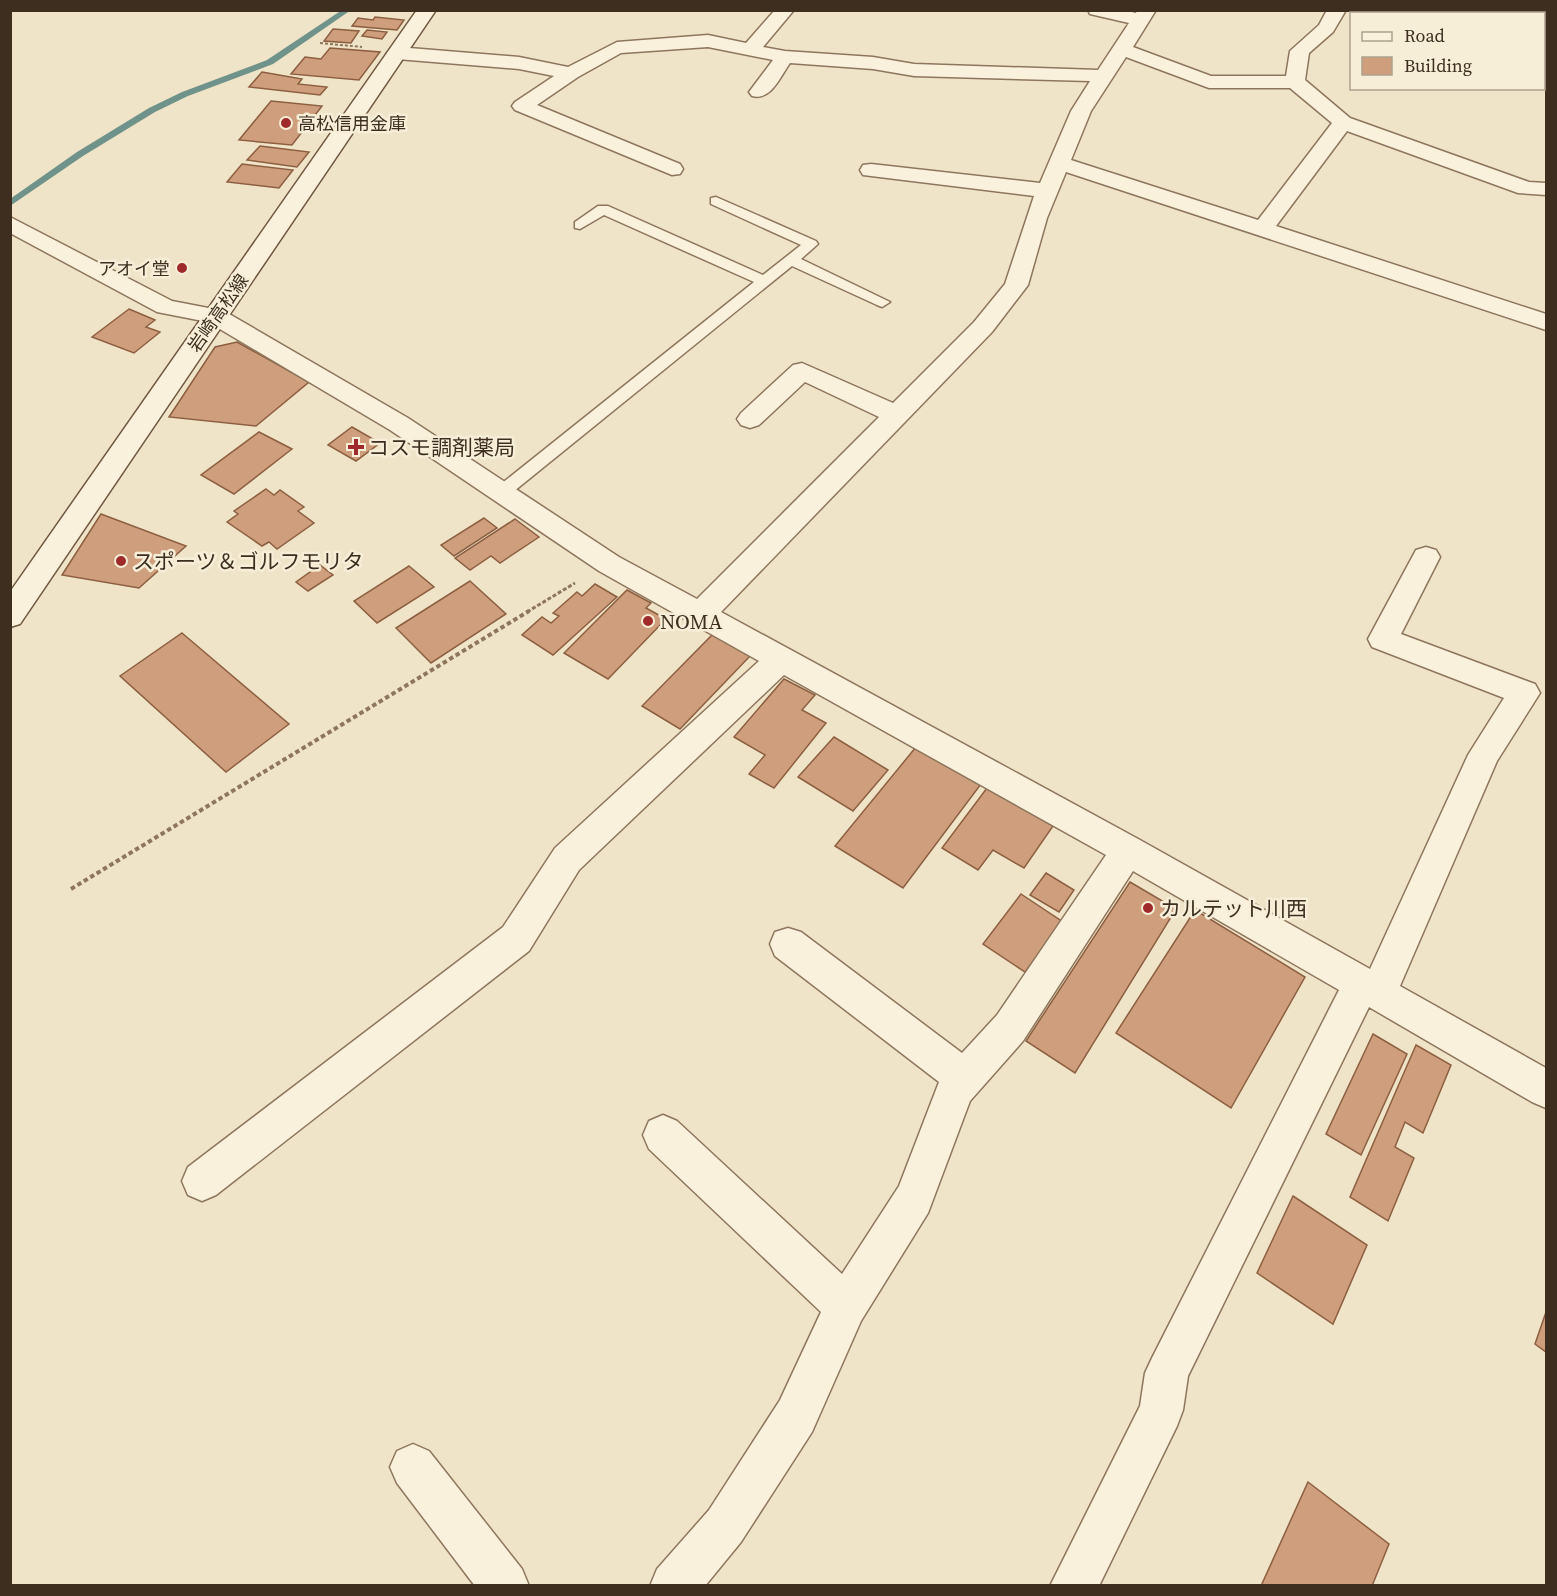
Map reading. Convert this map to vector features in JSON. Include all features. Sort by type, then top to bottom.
[{"type":"street","name":"岩崎高松線","points":[[10,616],[427,10]]},
{"type":"street","points":[[750,50],[784,10]]},
{"type":"street","points":[[699,615],[984,327],[1016,285],[1036,218],[1082,111],[1144,15],[1097,10]]},
{"type":"street","points":[[1294,82],[1300,51],[1326,28],[1336,10]]},
{"type":"street","points":[[672,169],[522,106],[571,73],[617,48],[708,41],[785,57],[873,63],[950,73],[1104,76]]},
{"type":"street","points":[[1121,49],[1209,82],[1294,82],[1343,122],[1526,188],[1546,189]]},
{"type":"street","points":[[397,53],[519,63],[571,73]]},
{"type":"street","points":[[759,92],[785,57]]},
{"type":"street","points":[[1262,230],[1343,122]]},
{"type":"street","points":[[1059,163],[1546,322]]},
{"type":"street","points":[[871,170],[1048,191]]},
{"type":"street","points":[[10,224],[165,307],[215,316],[399,424],[609,564],[1128,850],[1546,1089]]},
{"type":"street","points":[[750,419],[802,371],[896,414]]},
{"type":"street","points":[[1074,1586],[1161,1410],[1167,1372],[1370,988],[1485,756],[1524,693],[1383,639],[1426,557]]},
{"type":"street","points":[[202,1181],[516,939],[567,859],[780,660]]},
{"type":"street","points":[[674,1586],[725,1526],[796,1416],[846,1306],[914,1199],[955,1089],[1010,1028],[1128,850]]},
{"type":"street","points":[[788,944],[965,1078]]},
{"type":"street","points":[[663,1135],[846,1306]]},
{"type":"street","points":[[413,1467],[505,1586]]},
{"type":"lane","points":[[502,492],[811,244],[716,201]]},
{"type":"lane","points":[[580,225],[603,208],[764,281]]},
{"type":"lane","points":[[791,260],[882,302]]},
{"type":"path","points":[[71,890],[578,580]]},
{"type":"building","points":[[375,17],[404,20],[397,30],[352,26],[358,18],[373,20]]},
{"type":"building","points":[[333,29],[359,31],[351,43],[324,41]]},
{"type":"building","points":[[367,30],[387,32],[382,39],[362,36]]},
{"type":"building","points":[[330,48],[380,52],[359,80],[291,74],[305,57],[321,59]]},
{"type":"building","points":[[262,72],[302,79],[298,84],[327,87],[320,95],[249,87]]},
{"type":"building","points":[[271,101],[322,106],[292,145],[239,140]]},
{"type":"building","points":[[260,146],[309,152],[297,167],[247,160]]},
{"type":"building","points":[[242,164],[293,170],[279,188],[227,182]]},
{"type":"building","points":[[129,309],[155,320],[146,327],[160,332],[134,353],[92,337]]},
{"type":"building","points":[[237,342],[309,382],[256,426],[169,417],[215,347]]},
{"type":"building","points":[[352,427],[380,443],[356,461],[328,445]]},
{"type":"building","points":[[259,432],[292,449],[234,494],[201,475]]},
{"type":"building","points":[[266,489],[274,495],[280,490],[304,507],[298,511],[314,523],[277,549],[269,542],[262,546],[227,522],[238,514],[234,511]]},
{"type":"building","name":"スポーツ＆ゴルフモリタ","points":[[101,514],[186,546],[139,588],[62,575]]},
{"type":"building","points":[[484,518],[497,528],[454,556],[441,545]]},
{"type":"building","points":[[515,519],[539,537],[500,563],[491,556],[470,570],[455,558]]},
{"type":"building","points":[[320,565],[333,575],[308,591],[296,582]]},
{"type":"building","points":[[409,566],[434,587],[377,623],[354,601]]},
{"type":"building","points":[[470,581],[506,614],[431,663],[396,628]]},
{"type":"building","points":[[595,584],[617,597],[553,655],[522,635],[542,617],[551,623],[559,616],[553,613],[577,592],[582,596]]},
{"type":"building","points":[[627,590],[651,603],[646,608],[666,619],[608,679],[564,653]]},
{"type":"building","points":[[182,633],[289,724],[226,772],[120,676]]},
{"type":"building","points":[[713,634],[751,655],[680,729],[642,706]]},
{"type":"building","points":[[784,679],[815,695],[802,710],[826,723],[774,788],[749,774],[765,755],[734,737]]},
{"type":"building","points":[[834,737],[888,770],[853,811],[798,777]]},
{"type":"building","points":[[916,747],[981,784],[903,888],[835,846]]},
{"type":"building","points":[[987,788],[1053,826],[1024,868],[993,850],[978,870],[942,848]]},
{"type":"building","points":[[1046,873],[1074,890],[1059,912],[1030,895]]},
{"type":"building","points":[[1130,882],[1176,909],[1075,1073],[1026,1041]]},
{"type":"building","points":[[1021,894],[1063,922],[1025,972],[983,944]]},
{"type":"building","points":[[1195,910],[1305,977],[1231,1108],[1116,1033]]},
{"type":"building","points":[[1373,1034],[1407,1054],[1361,1155],[1326,1134]]},
{"type":"building","points":[[1416,1045],[1451,1065],[1423,1133],[1405,1122],[1395,1147],[1414,1158],[1388,1221],[1350,1197]]},
{"type":"building","points":[[1293,1196],[1367,1245],[1333,1324],[1257,1273]]},
{"type":"building","points":[[1546,1312],[1546,1352],[1535,1344]]},
{"type":"building","points":[[1308,1482],[1389,1544],[1372,1586],[1261,1586]]},
{"type":"waterway","points":[[10,203],[80,154],[152,110],[185,94],[270,62],[348,10]]},
{"type":"place","name":"高松信用金庫","points":[[286,123]]},
{"type":"place","name":"アオイ堂","points":[[182,268]]},
{"type":"place","name":"コスモ調剤薬局","points":[[356,447]]},
{"type":"place","name":"スポーツ＆ゴルフモリタ","points":[[121,561]]},
{"type":"place","name":"NOMA","points":[[648,621]]},
{"type":"place","name":"カルテット川西","points":[[1148,908]]}]
